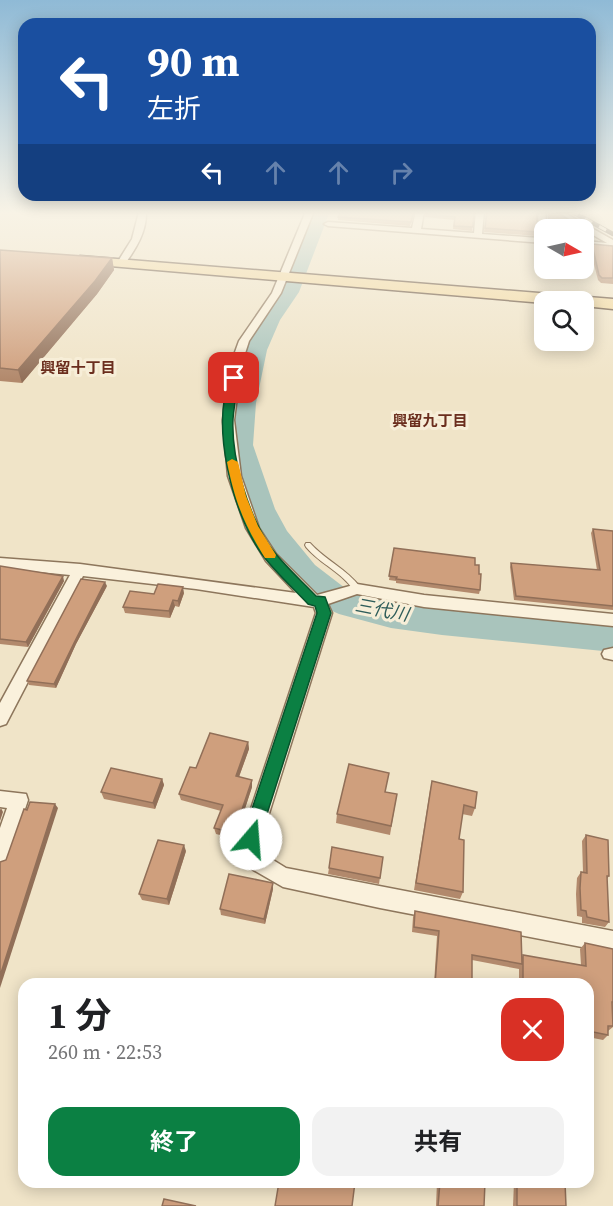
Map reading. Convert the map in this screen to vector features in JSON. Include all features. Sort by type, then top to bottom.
[{"type":"main road","points":[[182,267],[613,304]]},
{"type":"street","points":[[287,267],[272,301],[252,326],[239,356],[228,420],[230,451],[240,496],[252,526],[280,568],[316,601],[324,613],[251,839],[250,857],[283,877],[380,898],[613,942]]},
{"type":"street","points":[[0,564],[80,569],[247,589],[316,601],[357,589],[424,601],[613,620]]},
{"type":"street","points":[[0,719],[80,569]]},
{"type":"street","points":[[0,799],[19,800],[0,856]]},
{"type":"lane","points":[[308,545],[317,557],[337,572],[352,579],[357,589]]},
{"type":"building","points":[[0,267],[105,267],[18,370],[0,368]]},
{"type":"building","points":[[597,267],[613,267],[613,278],[602,278]]},
{"type":"building","points":[[593,529],[613,531],[613,606],[516,596],[511,563],[600,570]]},
{"type":"building","points":[[394,548],[475,558],[475,565],[479,565],[479,574],[481,574],[480,590],[396,579],[397,577],[389,576]]},
{"type":"building","points":[[0,566],[63,576],[26,642],[0,639]]},
{"type":"building","points":[[81,579],[105,582],[54,684],[27,681]]},
{"type":"building","points":[[158,584],[183,587],[178,601],[173,600],[169,611],[123,607],[130,591],[154,594]]},
{"type":"building","points":[[210,733],[248,742],[236,776],[252,780],[234,833],[214,828],[223,805],[179,794],[190,767],[196,768]]},
{"type":"building","points":[[349,764],[389,773],[385,792],[397,794],[391,826],[337,814]]},
{"type":"building","points":[[111,768],[162,779],[153,803],[101,792]]},
{"type":"building","points":[[432,781],[477,792],[475,808],[464,805],[459,839],[464,840],[463,892],[416,883]]},
{"type":"building","points":[[30,802],[55,804],[0,976],[0,862],[6,860],[24,809],[27,810]]},
{"type":"building","points":[[586,835],[608,840],[609,922],[587,917],[586,911],[581,910],[581,872],[587,873]]},
{"type":"building","points":[[158,840],[184,845],[167,899],[139,894]]},
{"type":"building","points":[[332,847],[383,857],[380,878],[329,868]]},
{"type":"building","points":[[229,874],[273,883],[264,919],[220,909]]},
{"type":"building","points":[[415,911],[521,932],[522,964],[472,955],[472,978],[435,978],[439,931],[414,927]]},
{"type":"building","points":[[585,943],[613,949],[613,1026],[608,1026],[608,1035],[594,1032],[594,978],[523,978],[523,955],[586,966]]},
{"type":"building","points":[[278,1188],[354,1188],[352,1206],[275,1206]]},
{"type":"building","points":[[440,1188],[485,1188],[484,1206],[438,1206]]},
{"type":"building","points":[[517,1188],[565,1188],[566,1206],[517,1206]]},
{"type":"building","points":[[164,1199],[196,1206],[162,1206]]},
{"type":"waterway","name":"三代川","points":[[299,267],[289,292],[269,320],[255,350],[243,403],[240,445],[260,509],[275,537],[304,573],[333,597],[351,605],[391,615],[613,639]]},
{"type":"slow traffic","points":[[232,462],[240,496],[252,526],[270,555]]},
{"type":"district","name":"興留十丁目","points":[[78,368]]},
{"type":"district","name":"興留九丁目","points":[[430,421]]},
{"type":"route","points":[[234,378],[228,420],[230,451],[240,496],[252,526],[266,550],[280,568],[313,601],[320,601],[324,613],[251,839]]}]
